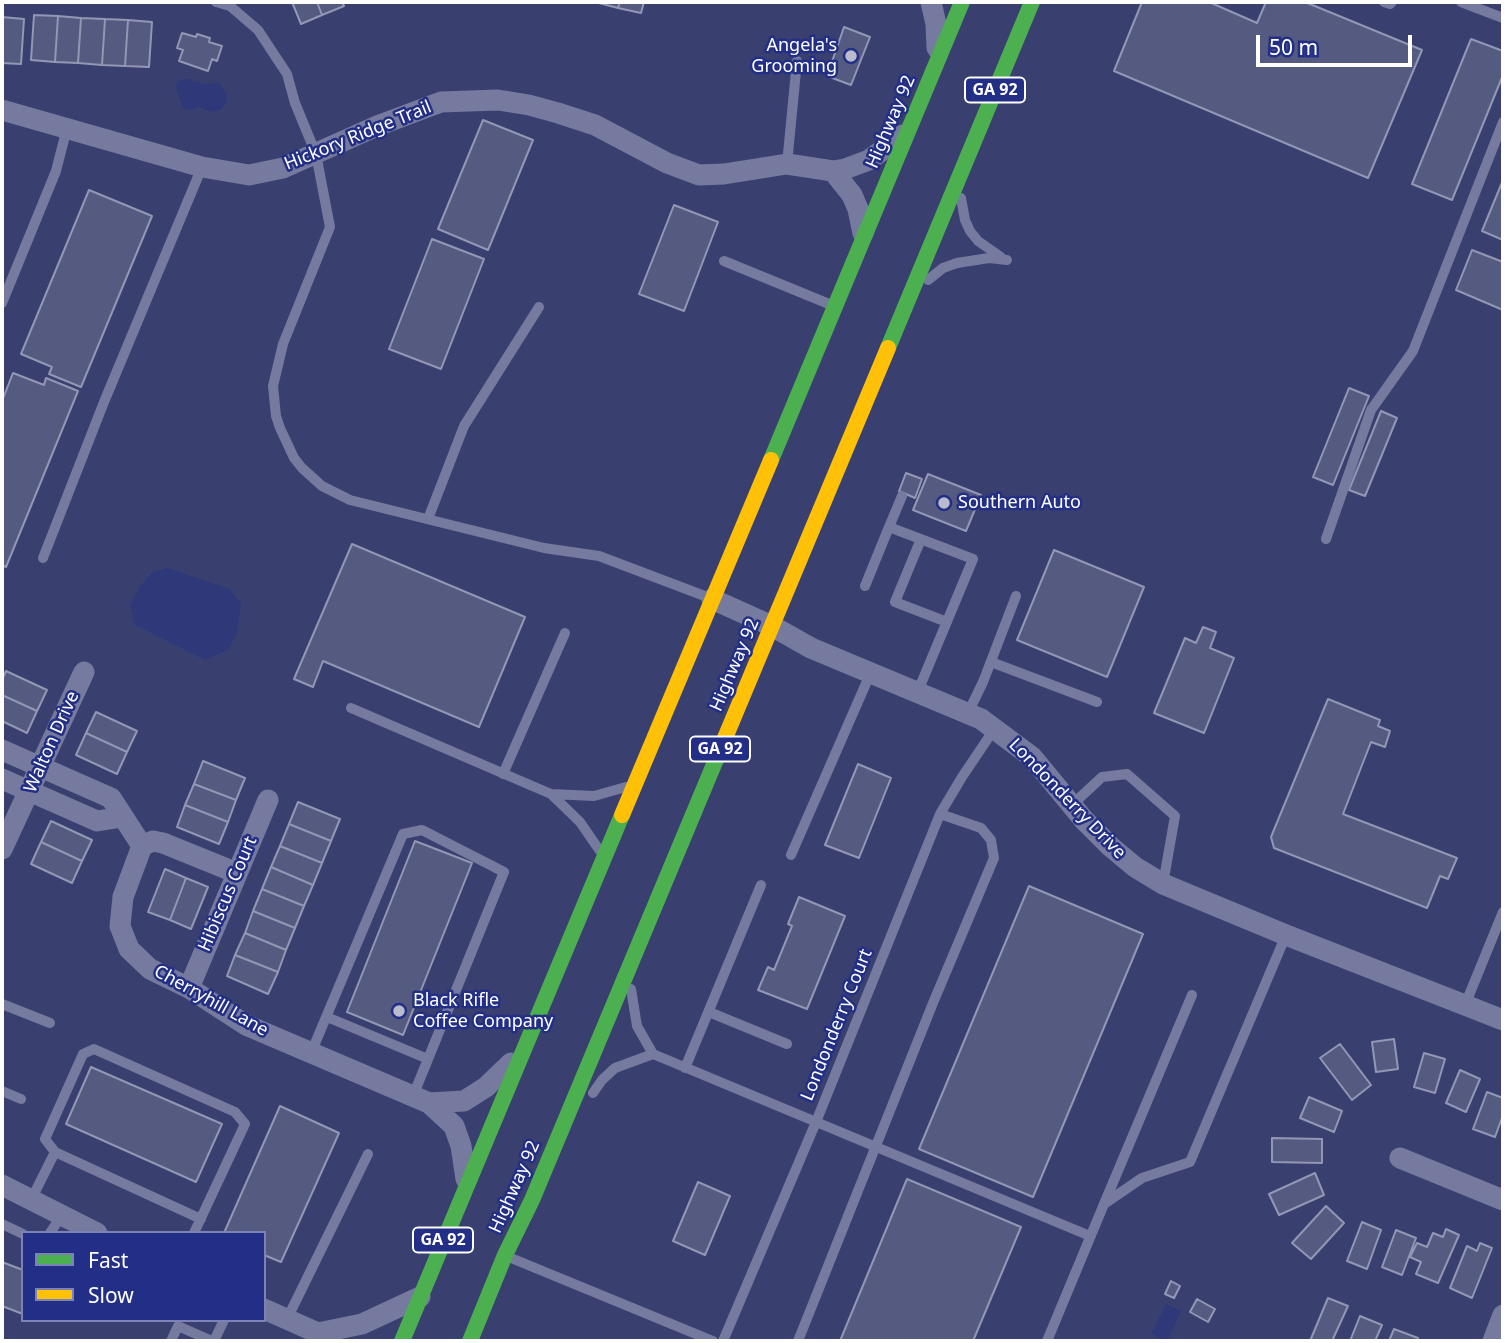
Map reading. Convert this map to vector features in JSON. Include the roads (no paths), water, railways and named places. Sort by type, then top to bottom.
[{"type":"main road","name":"Highway 92","points":[[402,1341],[962,2]]},
{"type":"main road","name":"Highway 92","points":[[470,1341],[505,1255],[532,1200],[1032,2]]},
{"type":"street","points":[[930,2],[936,24],[936,66]]},
{"type":"street","name":"Hickory Ridge Trail","points":[[2,110],[202,167],[249,175],[283,168],[441,102],[498,100],[529,105],[595,125],[667,163],[699,175],[724,174],[787,164],[833,170],[857,166],[909,130]]},
{"type":"street","points":[[833,170],[852,195],[858,209],[864,239]]},
{"type":"street","name":"Londonderry Drive","points":[[712,599],[772,626],[811,648],[918,691],[995,728],[1032,757],[1111,848],[1163,884],[1503,1020]]},
{"type":"street","name":"Walton Drive","points":[[2,849],[84,672]]},
{"type":"street","points":[[2,750],[111,798],[142,846],[153,841],[163,843],[237,873]]},
{"type":"street","points":[[2,779],[97,821],[122,817]]},
{"type":"street","name":"Hibiscus Court","points":[[189,988],[268,800]]},
{"type":"street","name":"Cherryhill Lane","points":[[142,846],[123,897],[120,926],[129,949],[150,969],[189,988],[246,1025],[421,1099]]},
{"type":"street","points":[[421,1099],[464,1101],[486,1087],[524,1050]]},
{"type":"street","points":[[421,1099],[454,1126],[461,1146],[467,1182]]},
{"type":"street","points":[[1400,1158],[1503,1200]]},
{"type":"street","points":[[2,1185],[32,1200],[56,1224],[88,1231]]},
{"type":"street","points":[[266,1310],[320,1337],[362,1324],[420,1297]]},
{"type":"street","points":[[1493,1341],[1503,1315]]},
{"type":"lane","points":[[216,2],[230,6],[258,30],[286,74],[316,154],[330,227],[278,361],[273,386],[276,416],[294,458],[312,479],[350,500],[544,548],[599,556],[712,599]]},
{"type":"lane","points":[[1384,2],[1392,2]]},
{"type":"lane","points":[[1461,2],[1503,18]]},
{"type":"lane","points":[[787,164],[797,61]]},
{"type":"lane","points":[[1326,539],[1371,410],[1413,351],[1503,122]]},
{"type":"lane","points":[[2,303],[55,172],[67,128]]},
{"type":"lane","points":[[43,558],[104,402],[202,167]]},
{"type":"lane","points":[[908,299],[943,268],[973,259],[1007,260],[992,251],[970,231],[962,206],[959,178]]},
{"type":"lane","points":[[724,261],[835,306]]},
{"type":"lane","points":[[428,519],[464,426],[539,307]]},
{"type":"lane","points":[[865,586],[902,496]]},
{"type":"lane","points":[[890,527],[972,559],[918,691]]},
{"type":"lane","points":[[920,539],[895,602],[947,622]]},
{"type":"lane","points":[[968,713],[1017,596]]},
{"type":"lane","points":[[503,774],[565,633]]},
{"type":"lane","points":[[991,662],[1097,702]]},
{"type":"lane","points":[[791,855],[871,672]]},
{"type":"lane","points":[[351,708],[551,794],[594,796],[635,785]]},
{"type":"lane","name":"Londonderry Court","points":[[723,1341],[816,1122],[940,814],[995,728]]},
{"type":"lane","points":[[1073,804],[1102,777],[1127,774],[1175,816],[1163,884]]},
{"type":"lane","points":[[551,794],[580,822],[605,858]]},
{"type":"lane","points":[[799,1341],[933,1003],[994,858],[991,840],[981,828],[940,814]]},
{"type":"lane","points":[[311,1053],[403,834],[422,830],[504,872],[428,1059],[421,1099]]},
{"type":"lane","points":[[685,1068],[761,885]]},
{"type":"lane","points":[[1465,1005],[1503,912]]},
{"type":"lane","points":[[1104,1204],[1142,1178],[1190,1162],[1286,935]]},
{"type":"lane","points":[[1490,945],[1503,951]]},
{"type":"lane","points":[[629,966],[637,1026],[653,1054],[1090,1236]]},
{"type":"lane","points":[[1046,1341],[1192,995]]},
{"type":"lane","points":[[2,1004],[50,1023]]},
{"type":"lane","points":[[709,1012],[788,1044]]},
{"type":"lane","points":[[327,1017],[428,1059]]},
{"type":"lane","points":[[195,1231],[201,1219],[245,1124],[234,1112],[94,1049],[83,1054],[45,1139],[55,1152],[201,1219]]},
{"type":"lane","points":[[590,1101],[602,1080],[615,1068],[653,1054]]},
{"type":"lane","points":[[2,1091],[20,1099]]},
{"type":"lane","points":[[32,1200],[55,1152]]},
{"type":"lane","points":[[287,1319],[368,1154]]},
{"type":"lane","points":[[532,1200],[551,1193]]},
{"type":"lane","points":[[2,1224],[21,1233]]},
{"type":"lane","points":[[505,1255],[713,1341]]},
{"type":"lane","points":[[171,1341],[178,1326],[213,1341],[222,1322]]},
{"type":"water","points":[[183,79],[203,84],[219,83],[227,95],[226,103],[220,110],[212,112],[200,107],[190,110],[183,108],[176,88],[177,83]]},
{"type":"water","points":[[167,568],[229,589],[241,603],[237,633],[228,650],[205,660],[134,624],[130,605],[141,585],[153,572]]},
{"type":"water","points":[[1166,1304],[1181,1311],[1167,1341],[1151,1334]]},
{"type":"place","name":"Angela's Grooming","points":[[851,56]]},
{"type":"place","name":"Southern Auto","points":[[944,503]]},
{"type":"place","name":"Black Rifle Coffee Company","points":[[399,1011]]}]
